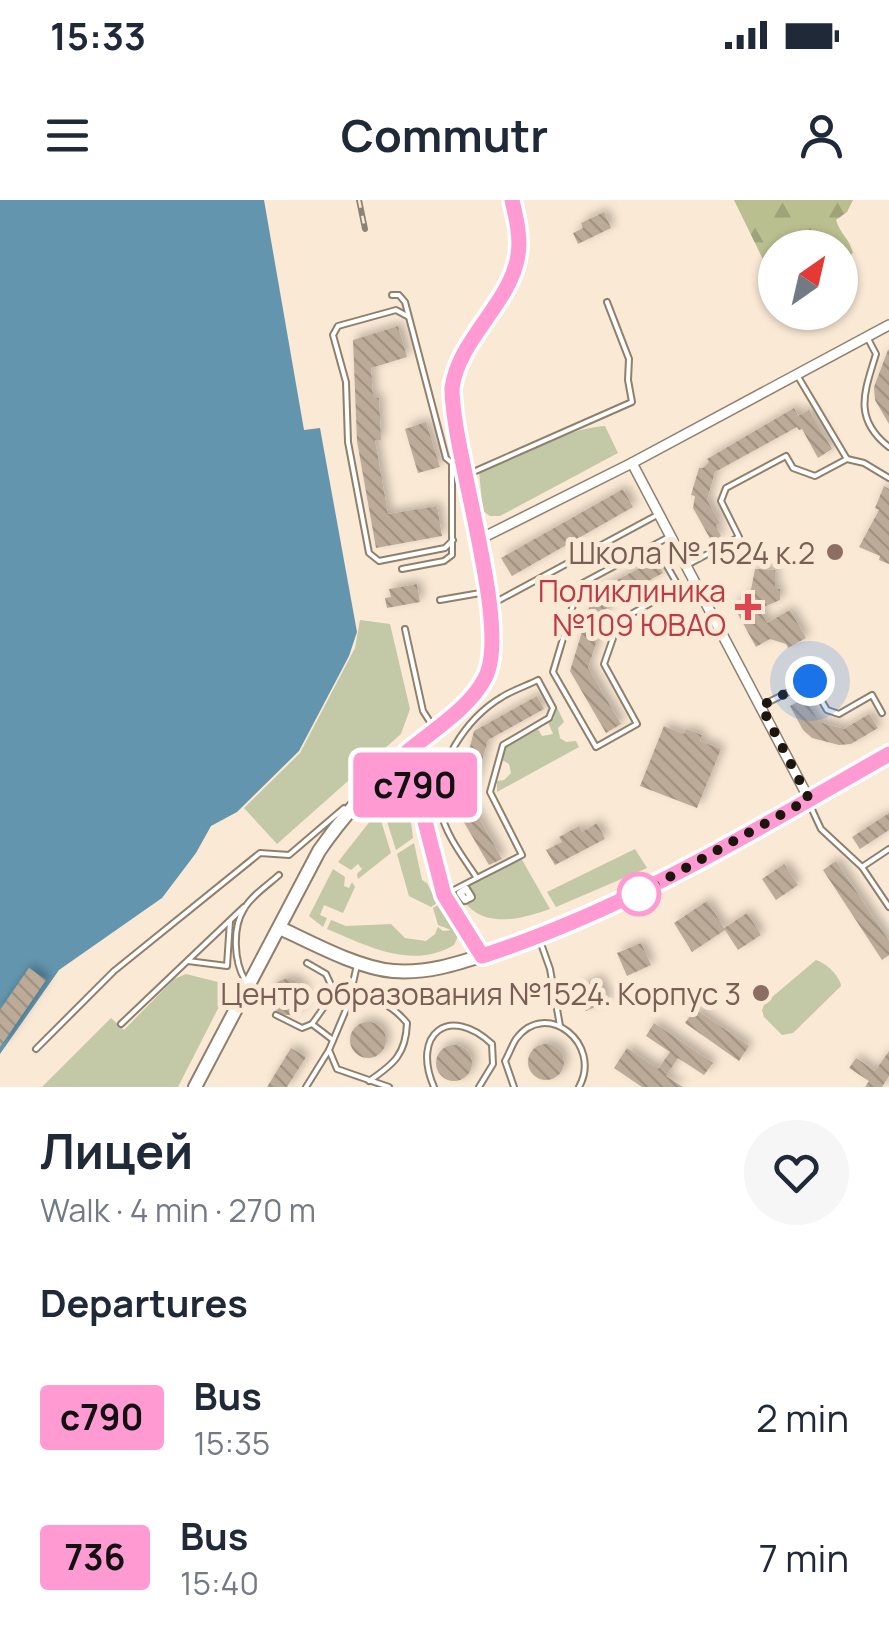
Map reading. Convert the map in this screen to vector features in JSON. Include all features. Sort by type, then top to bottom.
[{"type":"main road","points":[[195,1087],[319,851],[340,820],[486,678],[492,646],[488,599],[461,467],[452,399],[454,374],[514,268],[518,241],[512,200]]},
{"type":"main road","points":[[407,752],[444,895],[482,956]]},
{"type":"main road","points":[[280,928],[389,971],[432,971],[539,938],[671,878],[889,754]]},
{"type":"street","points":[[478,540],[632,463],[889,325]]},
{"type":"street","points":[[632,463],[809,799]]},
{"type":"lane","points":[[392,295],[404,299],[446,458],[461,467]]},
{"type":"lane","points":[[461,467],[632,402],[629,359],[607,302]]},
{"type":"lane","points":[[407,316],[396,310],[338,326],[333,335],[346,382],[348,442],[369,554],[380,561],[445,548],[453,540]]},
{"type":"lane","points":[[867,337],[876,354],[862,408],[889,447]]},
{"type":"lane","points":[[797,375],[847,459]]},
{"type":"lane","points":[[686,565],[740,536],[722,501],[726,488],[786,456],[793,468],[815,476],[847,459],[864,463],[889,478]]},
{"type":"lane","points":[[402,568],[446,560],[453,551],[461,467]]},
{"type":"lane","points":[[440,600],[488,599],[659,514]]},
{"type":"lane","points":[[655,544],[678,586],[619,621],[604,664],[636,724],[596,747],[553,672],[579,584],[655,544],[671,536]]},
{"type":"lane","points":[[404,629],[423,711],[434,728]]},
{"type":"lane","points":[[444,895],[522,855],[490,792],[503,745],[549,718],[553,708],[538,680],[500,698],[468,726],[445,770],[440,811],[477,878]]},
{"type":"lane","points":[[761,706],[810,681],[826,710],[839,714],[872,695],[882,713]]},
{"type":"lane","points":[[36,1049],[114,971],[260,853],[289,855],[378,779]]},
{"type":"lane","points":[[809,799],[821,830],[862,867],[889,907]]},
{"type":"lane","points":[[862,867],[889,849]]},
{"type":"lane","points":[[121,1024],[279,874]]},
{"type":"lane","points":[[244,907],[236,950],[242,978],[248,984]]},
{"type":"lane","points":[[188,961],[228,966],[230,920]]},
{"type":"lane","points":[[539,938],[550,969],[560,1026]]},
{"type":"lane","points":[[306,1087],[333,1040],[349,1001],[358,960]]},
{"type":"lane","points":[[276,1015],[302,1028],[312,1024],[329,1000],[332,987],[326,974],[307,962]]},
{"type":"lane","points":[[349,1001],[366,998],[392,1006],[406,1023],[406,1042],[400,1058],[369,1081]]},
{"type":"lane","points":[[514,1087],[505,1061],[518,1036],[538,1023],[560,1026],[579,1041],[585,1062],[579,1087]]},
{"type":"lane","points":[[312,1024],[333,1040]]},
{"type":"lane","points":[[434,1087],[425,1054],[430,1039],[444,1027],[458,1025],[477,1030],[492,1044],[493,1064],[479,1087]]},
{"type":"lane","points":[[328,1050],[338,1069],[389,1087]]},
{"type":"green space","points":[[734,200],[853,200],[847,212],[836,220],[841,230],[758,230],[758,249]]},
{"type":"green space","points":[[605,426],[618,453],[500,516],[483,511],[479,472],[557,438]]},
{"type":"green space","points":[[360,620],[390,624],[410,709],[401,734],[277,844],[244,808],[300,753],[355,648]]},
{"type":"green space","points":[[555,703],[564,722],[558,728],[560,738],[576,741],[579,747],[497,792],[497,781],[511,773],[509,764],[502,760],[506,747],[538,729],[542,736],[553,734],[548,722],[554,718]]},
{"type":"green space","points":[[398,778],[406,784],[413,838],[396,850],[379,796]]},
{"type":"green space","points":[[378,811],[391,853],[358,879],[362,869],[358,864],[351,870],[338,862]]},
{"type":"green space","points":[[414,843],[422,880],[437,903],[431,907],[409,896],[397,854]]},
{"type":"green space","points":[[635,849],[647,868],[556,907],[547,892]]},
{"type":"green space","points":[[521,858],[550,909],[499,919],[476,912],[466,904],[458,892]]},
{"type":"green space","points":[[333,869],[345,877],[344,886],[349,888],[352,882],[355,887],[343,913],[324,905],[320,915],[327,918],[323,927],[309,916]]},
{"type":"green space","points":[[438,905],[459,934],[454,945],[438,952],[390,953],[327,929],[331,920],[346,926],[391,924],[405,938],[426,941],[438,927],[451,930],[438,925],[433,908]]},
{"type":"green space","points":[[816,960],[832,970],[841,986],[793,1033],[782,1035],[764,1017],[765,1003]]},
{"type":"green space","points":[[186,974],[230,985],[178,1087],[42,1087],[111,1018],[124,1030],[174,979]]},
{"type":"water","points":[[0,200],[264,200],[304,430],[320,428],[357,632],[349,656],[299,751],[237,812],[211,826],[162,898],[59,970],[0,1054]]},
{"type":"building","points":[[604,212],[611,228],[578,244],[573,233],[583,228],[581,223]]},
{"type":"building","points":[[398,326],[407,357],[371,368],[373,398],[379,398],[381,440],[375,440],[388,514],[437,506],[442,536],[376,548],[357,441],[353,340]]},
{"type":"building","points":[[888,350],[889,424],[875,400],[874,387]]},
{"type":"building","points":[[794,408],[798,416],[809,410],[832,449],[818,458],[802,429],[797,427],[715,472],[707,500],[720,523],[716,526],[721,536],[712,542],[693,508],[695,496],[691,495],[699,468],[709,462],[707,459]]},
{"type":"building","points":[[426,422],[440,467],[418,473],[405,429]]},
{"type":"building","points":[[884,486],[889,489],[889,564],[859,547],[879,510],[875,508]]},
{"type":"building","points":[[623,489],[633,507],[512,576],[501,558]]},
{"type":"building","points":[[655,560],[663,573],[609,602],[588,668],[621,724],[606,733],[570,671],[594,592]]},
{"type":"building","name":"Поликлиника №109 ЮВАО","points":[[755,569],[775,570],[775,589],[780,589],[780,600],[759,609],[767,623],[790,610],[806,638],[788,648],[770,639],[756,647],[733,605],[750,595]]},
{"type":"building","points":[[417,584],[420,602],[387,608],[385,598],[391,597],[389,589]]},
{"type":"building","points":[[537,696],[544,709],[488,740],[470,802],[502,859],[489,865],[455,807],[474,731]]},
{"type":"building","points":[[805,698],[819,722],[844,729],[869,714],[878,728],[851,744],[812,738],[790,706]]},
{"type":"building","points":[[664,726],[684,734],[686,729],[702,735],[700,741],[721,749],[697,808],[640,786]]},
{"type":"building","points":[[889,813],[889,830],[860,849],[852,837]]},
{"type":"building","points":[[597,823],[605,839],[555,865],[546,850],[562,842],[559,837],[579,826],[582,832]]},
{"type":"building","points":[[836,861],[889,941],[889,955],[882,960],[823,870]]},
{"type":"building","points":[[784,864],[798,885],[776,900],[762,879]]},
{"type":"building","points":[[707,901],[724,928],[747,913],[761,935],[738,950],[725,930],[692,952],[674,923]]},
{"type":"building","points":[[641,943],[651,965],[627,976],[617,953]]},
{"type":"building","points":[[29,968],[46,980],[0,1047],[0,1010]]},
{"type":"building","points":[[599,978],[609,1001],[586,1011],[576,989]]},
{"type":"building","points":[[288,979],[301,984],[306,997],[301,1010],[288,1015],[275,1010],[270,997],[275,984]]},
{"type":"building","points":[[695,1009],[749,1046],[739,1061],[685,1023]]},
{"type":"building","points":[[368,1022],[381,1027],[386,1040],[381,1053],[368,1058],[355,1053],[350,1040],[355,1027]]},
{"type":"building","points":[[654,1023],[713,1063],[704,1075],[678,1058],[666,1076],[683,1087],[642,1087],[614,1068],[627,1048],[658,1069],[670,1052],[646,1036]]},
{"type":"building","points":[[546,1044],[559,1049],[564,1062],[559,1075],[546,1080],[533,1075],[528,1062],[533,1049]]},
{"type":"building","points":[[454,1045],[467,1050],[472,1063],[467,1076],[454,1081],[441,1076],[436,1063],[441,1050]]},
{"type":"building","points":[[291,1048],[306,1057],[287,1087],[267,1087]]},
{"type":"building","points":[[889,1051],[889,1076],[882,1087],[865,1087],[869,1081],[849,1068],[856,1058],[875,1071]]},
{"type":"railway","points":[[359,200],[365,229]]},
{"type":"bus line","name":"с790","points":[[512,200],[518,241],[514,268],[464,352],[452,388],[488,606],[492,646],[489,667],[478,688],[407,752],[444,895],[482,956],[539,938],[638,894],[889,754]]},
{"type":"place","name":"Школа № 1524 к.2","points":[[835,552]]},
{"type":"place","name":"Поликлиника №109 ЮВАО","points":[[748,607]]},
{"type":"place","name":"Центр образования №1524. Корпус 3","points":[[761,993]]},
{"type":"route","points":[[639,894],[809,799],[761,706],[810,681]]}]
